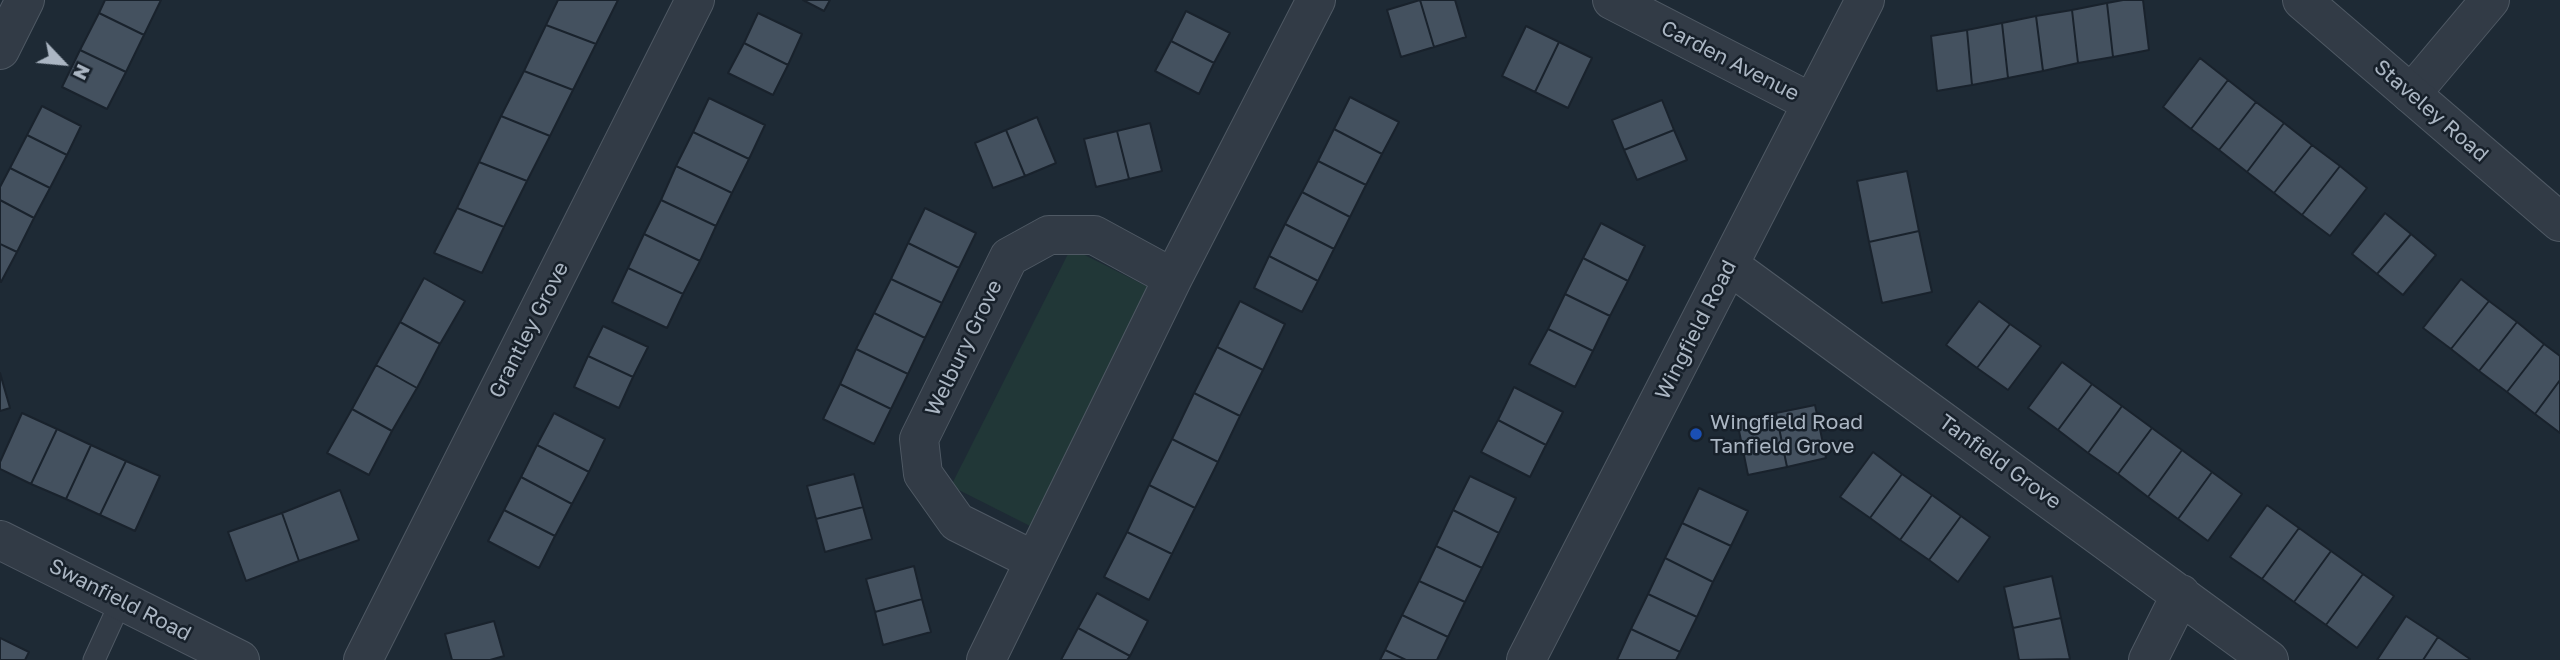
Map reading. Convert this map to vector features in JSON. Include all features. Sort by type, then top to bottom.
[{"type":"street","points":[[0,50],[25,0]]},
{"type":"street","name":"Grantley Grove","points":[[363,660],[695,0]]},
{"type":"street","points":[[986,660],[1173,278],[1316,0]]},
{"type":"street","name":"Carden Avenue","points":[[1612,0],[1812,103]]},
{"type":"street","name":"Wingfield Road","points":[[1526,660],[1865,0]]},
{"type":"street","name":"Staveley Road","points":[[2302,0],[2560,222]]},
{"type":"street","points":[[2411,94],[2490,0]]},
{"type":"street","name":"Welbury Grove","points":[[1033,560],[957,522],[923,474],[919,439],[1009,257],[1049,235],[1094,235],[1173,278]]},
{"type":"street","name":"Tanfield Grove","points":[[1729,265],[2269,660]]},
{"type":"street","name":"Swanfield Road","points":[[0,540],[240,660]]},
{"type":"street","points":[[2148,660],[2181,594]]},
{"type":"lane","points":[[94,660],[121,601]]},
{"type":"green space","points":[[1071,248],[1154,290],[1034,528],[951,486]]},
{"type":"building","points":[[105,0],[161,0],[144,35],[99,13]]},
{"type":"building","points":[[558,0],[618,0],[596,44],[546,25]]},
{"type":"building","points":[[803,0],[830,0],[824,11]]},
{"type":"building","points":[[1420,0],[1434,47],[1401,57],[1387,10]]},
{"type":"building","points":[[1420,0],[1455,0],[1466,37],[1434,47]]},
{"type":"building","points":[[2143,0],[2149,50],[2113,57],[2107,3]]},
{"type":"building","points":[[2107,3],[2113,57],[2078,63],[2072,10]]},
{"type":"building","points":[[2072,10],[2078,63],[2043,71],[2036,16]]},
{"type":"building","points":[[1186,11],[1230,33],[1214,63],[1171,41]]},
{"type":"building","points":[[99,13],[144,35],[126,72],[80,50]]},
{"type":"building","points":[[758,13],[802,34],[788,65],[744,43]]},
{"type":"building","points":[[2036,16],[2043,71],[2008,78],[2002,23]]},
{"type":"building","points":[[2002,23],[2008,78],[1972,85],[1967,30]]},
{"type":"building","points":[[546,25],[596,44],[573,90],[524,71]]},
{"type":"building","points":[[1526,26],[1559,42],[1535,92],[1502,76]]},
{"type":"building","points":[[1967,30],[1972,85],[1937,91],[1931,36]]},
{"type":"building","points":[[1171,41],[1214,63],[1199,94],[1155,71]]},
{"type":"building","points":[[1559,42],[1592,58],[1568,108],[1535,92]]},
{"type":"building","points":[[744,43],[788,65],[773,95],[728,73]]},
{"type":"building","points":[[80,50],[126,72],[107,109],[62,87]]},
{"type":"building","points":[[2200,58],[2228,80],[2191,129],[2163,107]]},
{"type":"building","points":[[524,71],[573,90],[550,136],[501,116]]},
{"type":"building","points":[[2228,80],[2256,102],[2219,150],[2191,129]]},
{"type":"building","points":[[1350,97],[1399,122],[1382,154],[1334,129]]},
{"type":"building","points":[[709,98],[765,125],[749,159],[693,132]]},
{"type":"building","points":[[1662,100],[1674,130],[1624,150],[1612,120]]},
{"type":"building","points":[[2256,102],[2284,123],[2247,172],[2219,150]]},
{"type":"building","points":[[42,106],[81,126],[67,155],[27,135]]},
{"type":"building","points":[[501,116],[550,136],[527,181],[479,162]]},
{"type":"building","points":[[1037,117],[1056,163],[1025,176],[1006,130]]},
{"type":"building","points":[[1150,123],[1162,171],[1129,179],[1117,131]]},
{"type":"building","points":[[2284,123],[2312,145],[2274,193],[2247,172]]},
{"type":"building","points":[[1334,129],[1382,154],[1366,185],[1318,161]]},
{"type":"building","points":[[1006,130],[1025,176],[993,188],[975,143]]},
{"type":"building","points":[[1674,130],[1687,160],[1637,180],[1624,150]]},
{"type":"building","points":[[1117,131],[1129,179],[1096,187],[1084,139]]},
{"type":"building","points":[[693,132],[749,159],[732,193],[676,166]]},
{"type":"building","points":[[27,135],[67,155],[50,188],[10,168]]},
{"type":"building","points":[[2312,145],[2340,166],[2302,215],[2274,193]]},
{"type":"building","points":[[1318,161],[1366,185],[1350,217],[1302,192]]},
{"type":"building","points":[[479,162],[527,181],[504,227],[457,208]]},
{"type":"building","points":[[676,166],[732,193],[716,226],[661,200]]},
{"type":"building","points":[[2340,166],[2367,188],[2330,236],[2302,215]]},
{"type":"building","points":[[10,168],[50,188],[34,218],[0,200],[0,187]]},
{"type":"building","points":[[1907,171],[1919,231],[1869,242],[1857,181]]},
{"type":"building","points":[[1302,192],[1350,217],[1334,249],[1285,224]]},
{"type":"building","points":[[0,200],[34,218],[17,252],[0,244]]},
{"type":"building","points":[[661,200],[716,226],[700,261],[644,234]]},
{"type":"building","points":[[457,208],[504,227],[482,273],[434,253]]},
{"type":"building","points":[[925,208],[976,233],[959,268],[908,243]]},
{"type":"building","points":[[2385,213],[2411,234],[2377,274],[2352,254]]},
{"type":"building","points":[[1601,223],[1645,246],[1628,281],[1583,258]]},
{"type":"building","points":[[1285,224],[1334,249],[1318,281],[1269,256]]},
{"type":"building","points":[[1919,231],[1932,292],[1882,303],[1869,242]]},
{"type":"building","points":[[644,234],[700,261],[683,294],[628,268]]},
{"type":"building","points":[[2411,234],[2436,255],[2403,295],[2377,274]]},
{"type":"building","points":[[908,243],[959,268],[942,303],[891,279]]},
{"type":"building","points":[[0,244],[17,252],[1,282],[0,282]]},
{"type":"building","points":[[1269,256],[1318,281],[1302,312],[1254,288]]},
{"type":"building","points":[[1583,258],[1628,281],[1610,316],[1565,294]]},
{"type":"building","points":[[628,268],[683,294],[667,328],[612,302]]},
{"type":"building","points":[[424,278],[465,301],[440,344],[400,322]]},
{"type":"building","points":[[891,279],[942,303],[925,338],[874,313]]},
{"type":"building","points":[[2461,279],[2489,301],[2451,349],[2423,328]]},
{"type":"building","points":[[1565,294],[1610,316],[1593,351],[1548,329]]},
{"type":"building","points":[[1240,301],[1285,324],[1263,370],[1217,347]]},
{"type":"building","points":[[1979,301],[2010,324],[1977,368],[1946,345]]},
{"type":"building","points":[[2489,301],[2517,322],[2479,371],[2451,349]]},
{"type":"building","points":[[874,313],[925,338],[908,374],[856,349]]},
{"type":"building","points":[[400,322],[440,344],[417,388],[376,365]]},
{"type":"building","points":[[2517,322],[2544,344],[2507,392],[2479,371]]},
{"type":"building","points":[[2010,324],[2041,346],[2008,390],[1977,368]]},
{"type":"building","points":[[603,326],[648,347],[633,377],[588,356]]},
{"type":"building","points":[[1548,329],[1593,351],[1575,387],[1529,364]]},
{"type":"building","points":[[2544,344],[2560,356],[2560,380],[2535,414],[2507,392]]},
{"type":"building","points":[[1217,347],[1263,370],[1240,416],[1194,393]]},
{"type":"building","points":[[856,349],[908,374],[891,409],[840,384]]},
{"type":"building","points":[[588,356],[633,377],[619,408],[574,387]]},
{"type":"building","points":[[2062,362],[2092,384],[2058,430],[2028,408]]},
{"type":"building","points":[[376,365],[417,388],[392,431],[352,409]]},
{"type":"building","points":[[0,373],[10,408],[0,411]]},
{"type":"building","points":[[2560,380],[2560,433],[2535,414]]},
{"type":"building","points":[[840,384],[891,409],[874,444],[823,419]]},
{"type":"building","points":[[2092,384],[2122,406],[2088,453],[2058,430]]},
{"type":"building","points":[[1514,387],[1563,412],[1546,445],[1498,420]]},
{"type":"building","points":[[1194,393],[1240,416],[1218,462],[1172,439]]},
{"type":"building","points":[[1815,405],[1826,458],[1787,467],[1776,413]]},
{"type":"building","points":[[2122,406],[2152,428],[2118,474],[2088,453]]},
{"type":"building","points":[[352,409],[392,431],[369,475],[327,453]]},
{"type":"building","points":[[22,413],[57,429],[31,484],[0,469],[0,462]]},
{"type":"building","points":[[554,413],[605,439],[589,472],[537,445]]},
{"type":"building","points":[[1776,413],[1787,467],[1748,475],[1737,421]]},
{"type":"building","points":[[1498,420],[1546,445],[1530,477],[1481,452]]},
{"type":"building","points":[[2152,428],[2182,450],[2148,497],[2118,474]]},
{"type":"building","points":[[57,429],[91,445],[66,499],[31,484]]},
{"type":"building","points":[[1172,439],[1218,462],[1195,508],[1149,485]]},
{"type":"building","points":[[91,445],[126,461],[100,515],[66,499]]},
{"type":"building","points":[[537,445],[589,472],[572,504],[521,477]]},
{"type":"building","points":[[2182,450],[2212,472],[2178,519],[2148,497]]},
{"type":"building","points":[[1873,452],[1902,474],[1870,518],[1840,497]]},
{"type":"building","points":[[126,461],[160,476],[135,531],[100,515]]},
{"type":"building","points":[[2212,472],[2242,494],[2208,541],[2178,519]]},
{"type":"building","points":[[854,474],[863,507],[816,519],[807,486]]},
{"type":"building","points":[[1902,474],[1932,495],[1900,540],[1870,518]]},
{"type":"building","points":[[1470,476],[1516,498],[1499,533],[1453,510]]},
{"type":"building","points":[[521,477],[572,504],[555,536],[504,510]]},
{"type":"building","points":[[1149,485],[1195,508],[1172,554],[1127,532]]},
{"type":"building","points":[[1699,488],[1748,511],[1731,546],[1682,523]]},
{"type":"building","points":[[340,490],[359,540],[299,561],[282,513]]},
{"type":"building","points":[[1932,495],[1961,516],[1929,560],[1900,540]]},
{"type":"building","points":[[2267,505],[2299,528],[2262,579],[2230,557]]},
{"type":"building","points":[[863,507],[872,539],[825,552],[816,519]]},
{"type":"building","points":[[504,510],[555,536],[539,568],[488,541]]},
{"type":"building","points":[[1453,510],[1499,533],[1482,568],[1436,546]]},
{"type":"building","points":[[282,513],[299,561],[246,581],[228,532]]},
{"type":"building","points":[[1961,516],[1990,537],[1958,582],[1929,560]]},
{"type":"building","points":[[1682,523],[1731,546],[1713,582],[1665,558]]},
{"type":"building","points":[[2299,528],[2331,551],[2294,602],[2262,579]]},
{"type":"building","points":[[1127,532],[1172,554],[1149,600],[1104,577]]},
{"type":"building","points":[[1436,546],[1482,568],[1465,602],[1419,581]]},
{"type":"building","points":[[2331,551],[2363,574],[2326,625],[2294,602]]},
{"type":"building","points":[[1665,558],[1713,582],[1697,617],[1648,594]]},
{"type":"building","points":[[914,566],[922,599],[875,612],[866,579]]},
{"type":"building","points":[[2363,574],[2394,596],[2357,648],[2326,625]]},
{"type":"building","points":[[2052,576],[2061,618],[2013,628],[2004,587]]},
{"type":"building","points":[[1419,581],[1465,602],[1448,637],[1402,615]]},
{"type":"building","points":[[1097,593],[1148,621],[1130,656],[1078,628]]},
{"type":"building","points":[[1648,594],[1697,617],[1680,652],[1631,629]]},
{"type":"building","points":[[922,599],[931,632],[883,645],[875,612]]},
{"type":"building","points":[[1402,615],[1448,637],[1437,660],[1406,660],[1385,650]]},
{"type":"building","points":[[2406,616],[2438,637],[2423,660],[2377,660]]},
{"type":"building","points":[[2061,618],[2070,659],[2019,660],[2013,628]]},
{"type":"building","points":[[494,621],[504,656],[490,660],[452,660],[445,634]]},
{"type":"building","points":[[1078,628],[1130,656],[1127,660],[1061,660]]},
{"type":"building","points":[[1631,629],[1680,652],[1676,660],[1617,660]]},
{"type":"building","points":[[2438,637],[2470,659],[2423,660]]},
{"type":"building","points":[[0,638],[29,652],[25,660],[0,660]]},
{"type":"building","points":[[1385,650],[1406,660],[1380,660]]},
{"type":"place","name":"Wingfield Road Tanfield Grove","points":[[1696,434]]}]
